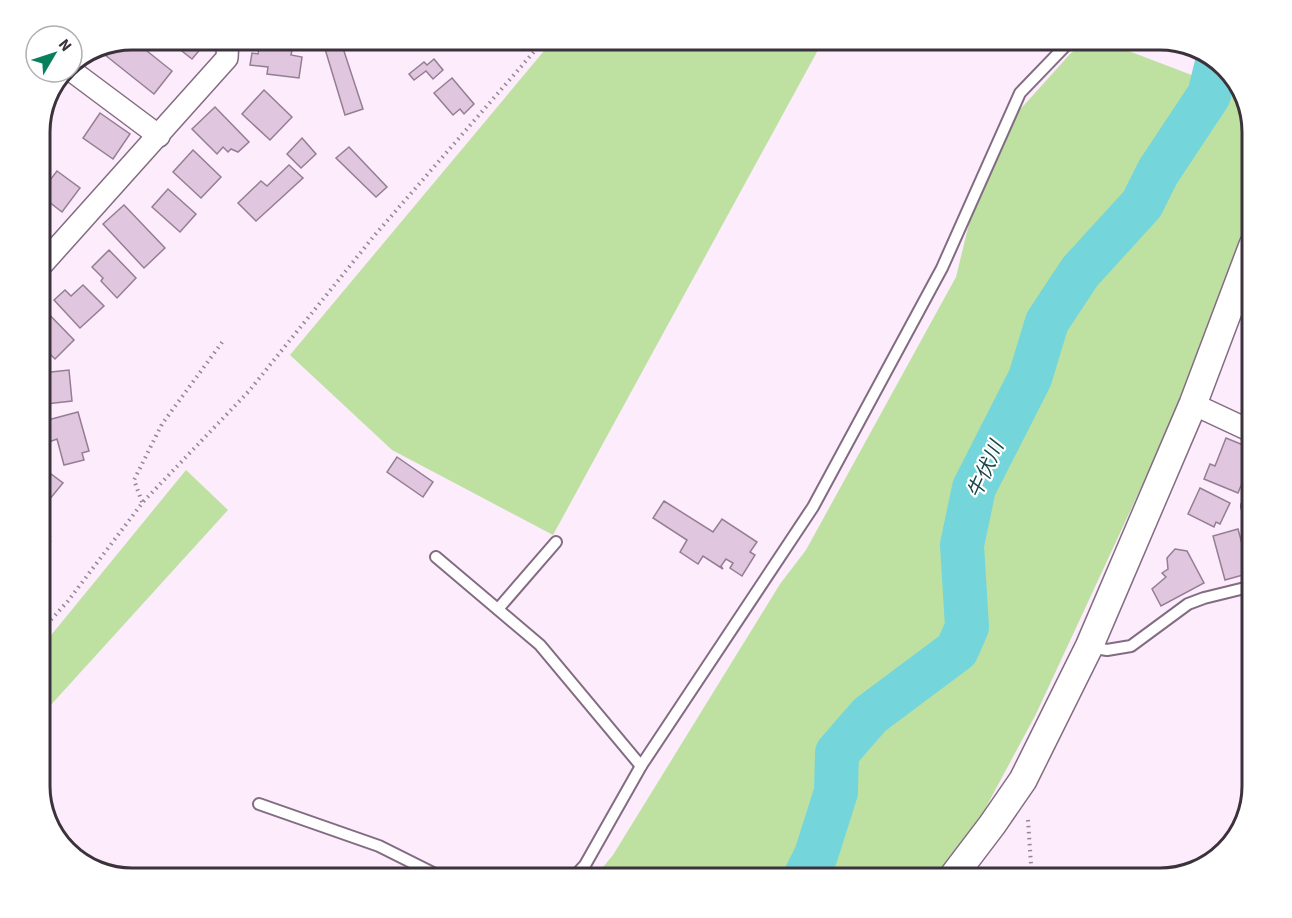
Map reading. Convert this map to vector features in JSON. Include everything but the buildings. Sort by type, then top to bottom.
[{"type":"street","points":[[50,250],[159,136],[226,58],[227,50]]},
{"type":"street","points":[[84,80],[159,136]]},
{"type":"street","points":[[959,868],[1023,780],[1089,647],[1193,404],[1242,274]]},
{"type":"street","points":[[1193,404],[1242,427]]},
{"type":"lane","points":[[583,868],[641,766],[813,507],[942,268],[1020,93],[1061,50]]},
{"type":"lane","points":[[498,609],[556,542]]},
{"type":"lane","points":[[436,557],[540,645],[641,766]]},
{"type":"lane","points":[[1089,647],[1107,650],[1131,646],[1188,604],[1242,589]]},
{"type":"lane","points":[[259,804],[379,846],[423,868]]},
{"type":"path","points":[[50,621],[68,601],[142,502],[249,391],[374,236],[535,50]]},
{"type":"path","points":[[142,502],[134,480],[162,424],[223,341]]},
{"type":"path","points":[[1028,820],[1031,868]]},
{"type":"green space","points":[[545,50],[818,50],[553,535],[392,450],[290,355]]},
{"type":"green space","points":[[1076,50],[1126,50],[1231,90],[1242,121],[1242,236],[1165,436],[1036,714],[977,824],[943,868],[602,868],[613,855],[780,584],[806,550],[956,277],[976,195],[1006,125]]},
{"type":"green space","points":[[186,470],[228,510],[50,706],[50,637]]},
{"type":"waterway","name":"牛伏川","points":[[810,868],[816,855],[836,792],[837,753],[870,715],[957,650],[967,627],[962,545],[974,488],[1030,378],[1047,322],[1080,272],[1142,204],[1158,172],[1209,95],[1215,70]]}]
